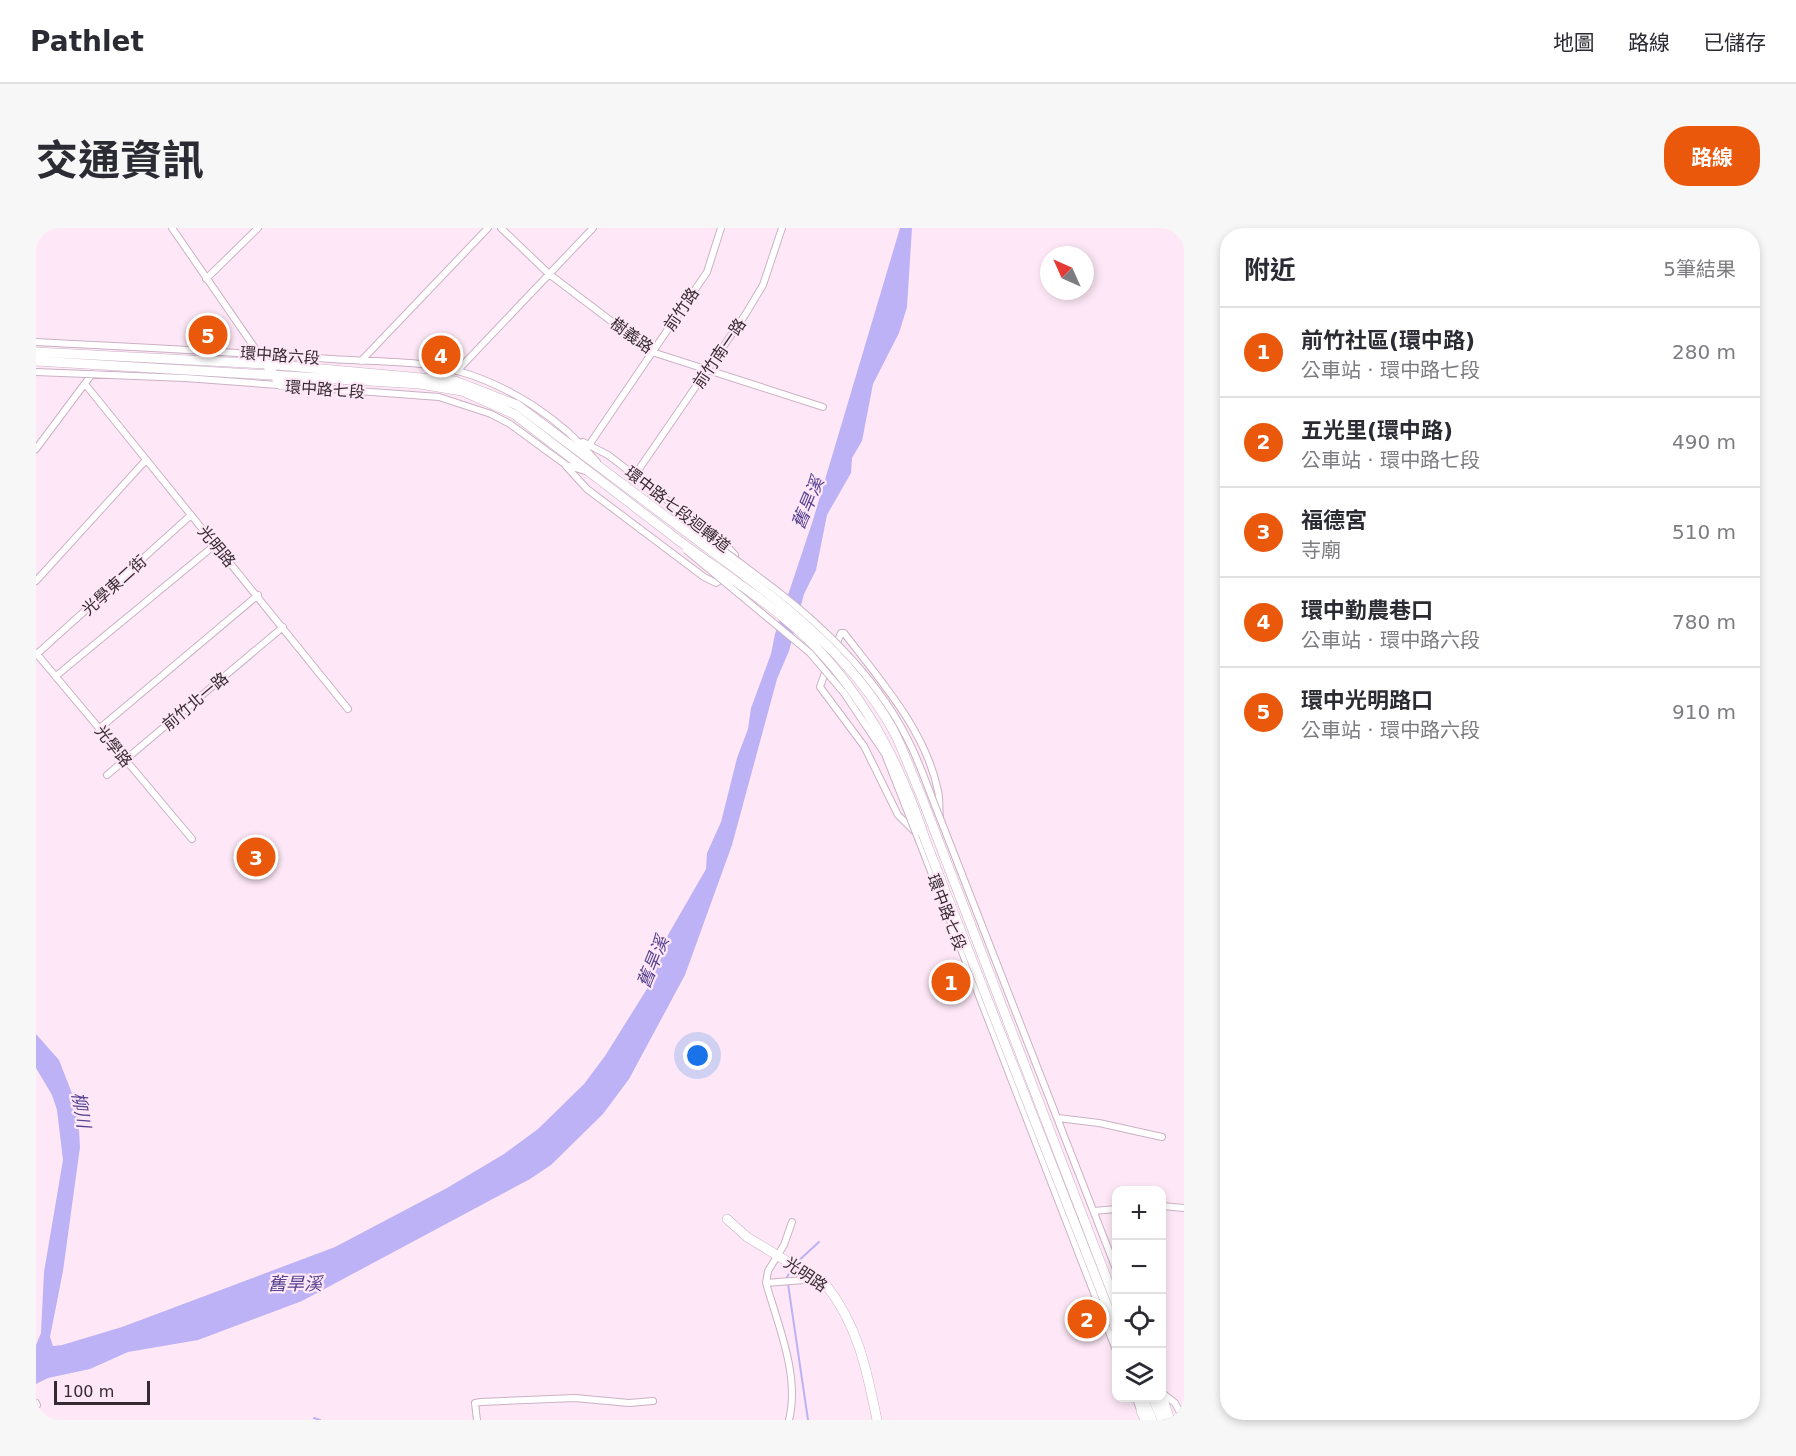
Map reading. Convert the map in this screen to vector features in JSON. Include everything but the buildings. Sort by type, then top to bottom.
[{"type":"street","points":[[172,228],[278,381]]},
{"type":"street","points":[[206,279],[258,228]]},
{"type":"street","points":[[361,361],[488,228]]},
{"type":"street","name":"樹義路","points":[[501,228],[549,274],[652,352],[823,406]]},
{"type":"street","points":[[457,371],[593,228]]},
{"type":"street","name":"前竹路","points":[[589,445],[707,272],[721,228]]},
{"type":"street","name":"前竹南一路","points":[[639,469],[708,370],[763,285],[782,228]]},
{"type":"street","name":"環中路六段","points":[[36,342],[361,361],[457,371],[516,405]]},
{"type":"street","name":"環中路六段","points":[[36,352],[266,364],[455,381],[516,405]]},
{"type":"street","name":"環中路六段","points":[[36,361],[211,372],[278,381],[440,387],[516,405]]},
{"type":"street","points":[[157,368],[171,378]]},
{"type":"street","name":"環中路七段","points":[[36,372],[278,381],[439,397],[476,408],[510,424],[566,465],[598,471]]},
{"type":"street","points":[[36,449],[92,374]]},
{"type":"street","name":"光明路","points":[[85,384],[348,709]]},
{"type":"street","name":"環中路七段","points":[[516,405],[578,440],[598,471]]},
{"type":"street","name":"環中路七段","points":[[516,405],[610,480],[685,531],[778,601],[821,638],[860,683],[893,730],[922,798],[1113,1294]]},
{"type":"street","name":"環中路七段迴轉道","points":[[566,465],[595,495],[704,577],[716,583],[721,582],[734,566],[735,555],[617,461],[578,440]]},
{"type":"street","points":[[36,582],[146,459]]},
{"type":"street","name":"環中路七段","points":[[610,480],[678,540],[773,610],[814,646],[851,689],[882,734],[913,802],[930,853],[1112,1319]]},
{"type":"street","name":"光學東二街","points":[[36,653],[192,515]]},
{"type":"street","name":"環中路七段","points":[[685,531],[710,542],[784,595],[827,632],[866,677],[910,745],[1112,1258]]},
{"type":"street","name":"環中路七段","points":[[678,540],[697,561],[810,653],[844,693],[885,754],[1112,1332]]},
{"type":"street","points":[[56,676],[216,544]]},
{"type":"street","points":[[100,728],[258,595]]},
{"type":"street","name":"前竹北一路","points":[[106,775],[283,627]]},
{"type":"street","points":[[916,832],[898,815],[864,746],[820,687],[841,633],[888,690],[920,742],[938,792],[939,818]]},
{"type":"street","name":"光學路","points":[[36,653],[192,839]]},
{"type":"street","points":[[1058,1118],[1099,1123],[1162,1137]]},
{"type":"street","points":[[1166,1206],[1184,1208]]},
{"type":"street","points":[[1094,1210],[1112,1209]]},
{"type":"street","name":"光明路","points":[[727,1219],[747,1237],[826,1285],[842,1306],[868,1370],[877,1420]]},
{"type":"street","points":[[789,1420],[793,1406],[789,1365],[768,1271],[784,1245],[792,1222]]},
{"type":"street","points":[[769,1282],[811,1276]]},
{"type":"street","points":[[477,1420],[475,1403],[481,1402],[575,1398],[629,1403],[653,1401]]},
{"type":"street","points":[[1166,1398],[1174,1403],[1184,1420]]},
{"type":"street","points":[[1137,1402],[1143,1417]]},
{"type":"street","points":[[1145,1402],[1152,1420]]},
{"type":"street","points":[[1154,1402],[1161,1420]]},
{"type":"street","points":[[1164,1402],[1170,1420]]},
{"type":"water","name":"舊旱溪","points":[[900,228],[912,228],[907,307],[899,333],[873,384],[862,441],[852,458],[851,473],[827,515],[816,570],[804,594],[789,651],[777,679],[732,845],[685,975],[629,1079],[603,1114],[551,1165],[530,1179],[302,1301],[198,1340],[128,1352],[90,1369],[48,1378],[36,1384],[36,1345],[41,1333],[44,1272],[63,1160],[57,1110],[52,1095],[36,1068],[36,1034],[59,1060],[78,1114],[80,1147],[63,1271],[50,1337],[53,1346],[122,1327],[335,1247],[447,1188],[504,1154],[538,1129],[584,1084],[605,1056],[650,984],[668,935],[706,869],[707,853],[721,822],[737,758],[748,729],[751,708],[771,654],[775,634],[813,520]]},
{"type":"waterway","name":"舊旱溪","points":[[795,1264],[819,1242]]},
{"type":"waterway","name":"舊旱溪","points":[[792,1269],[787,1277],[808,1420]]},
{"type":"waterway","name":"舊旱溪","points":[[314,1418],[320,1420]]},
{"type":"place","name":"環中光明路口","points":[[208,335]]},
{"type":"place","name":"環中勤農巷口","points":[[441,355]]},
{"type":"place","name":"福德宮","points":[[256,857]]},
{"type":"place","name":"前竹社區(環中路)","points":[[951,982]]},
{"type":"place","name":"五光里(環中路)","points":[[1087,1319]]},
{"type":"water label","name":"柳川","points":[[81,1110]]}]
